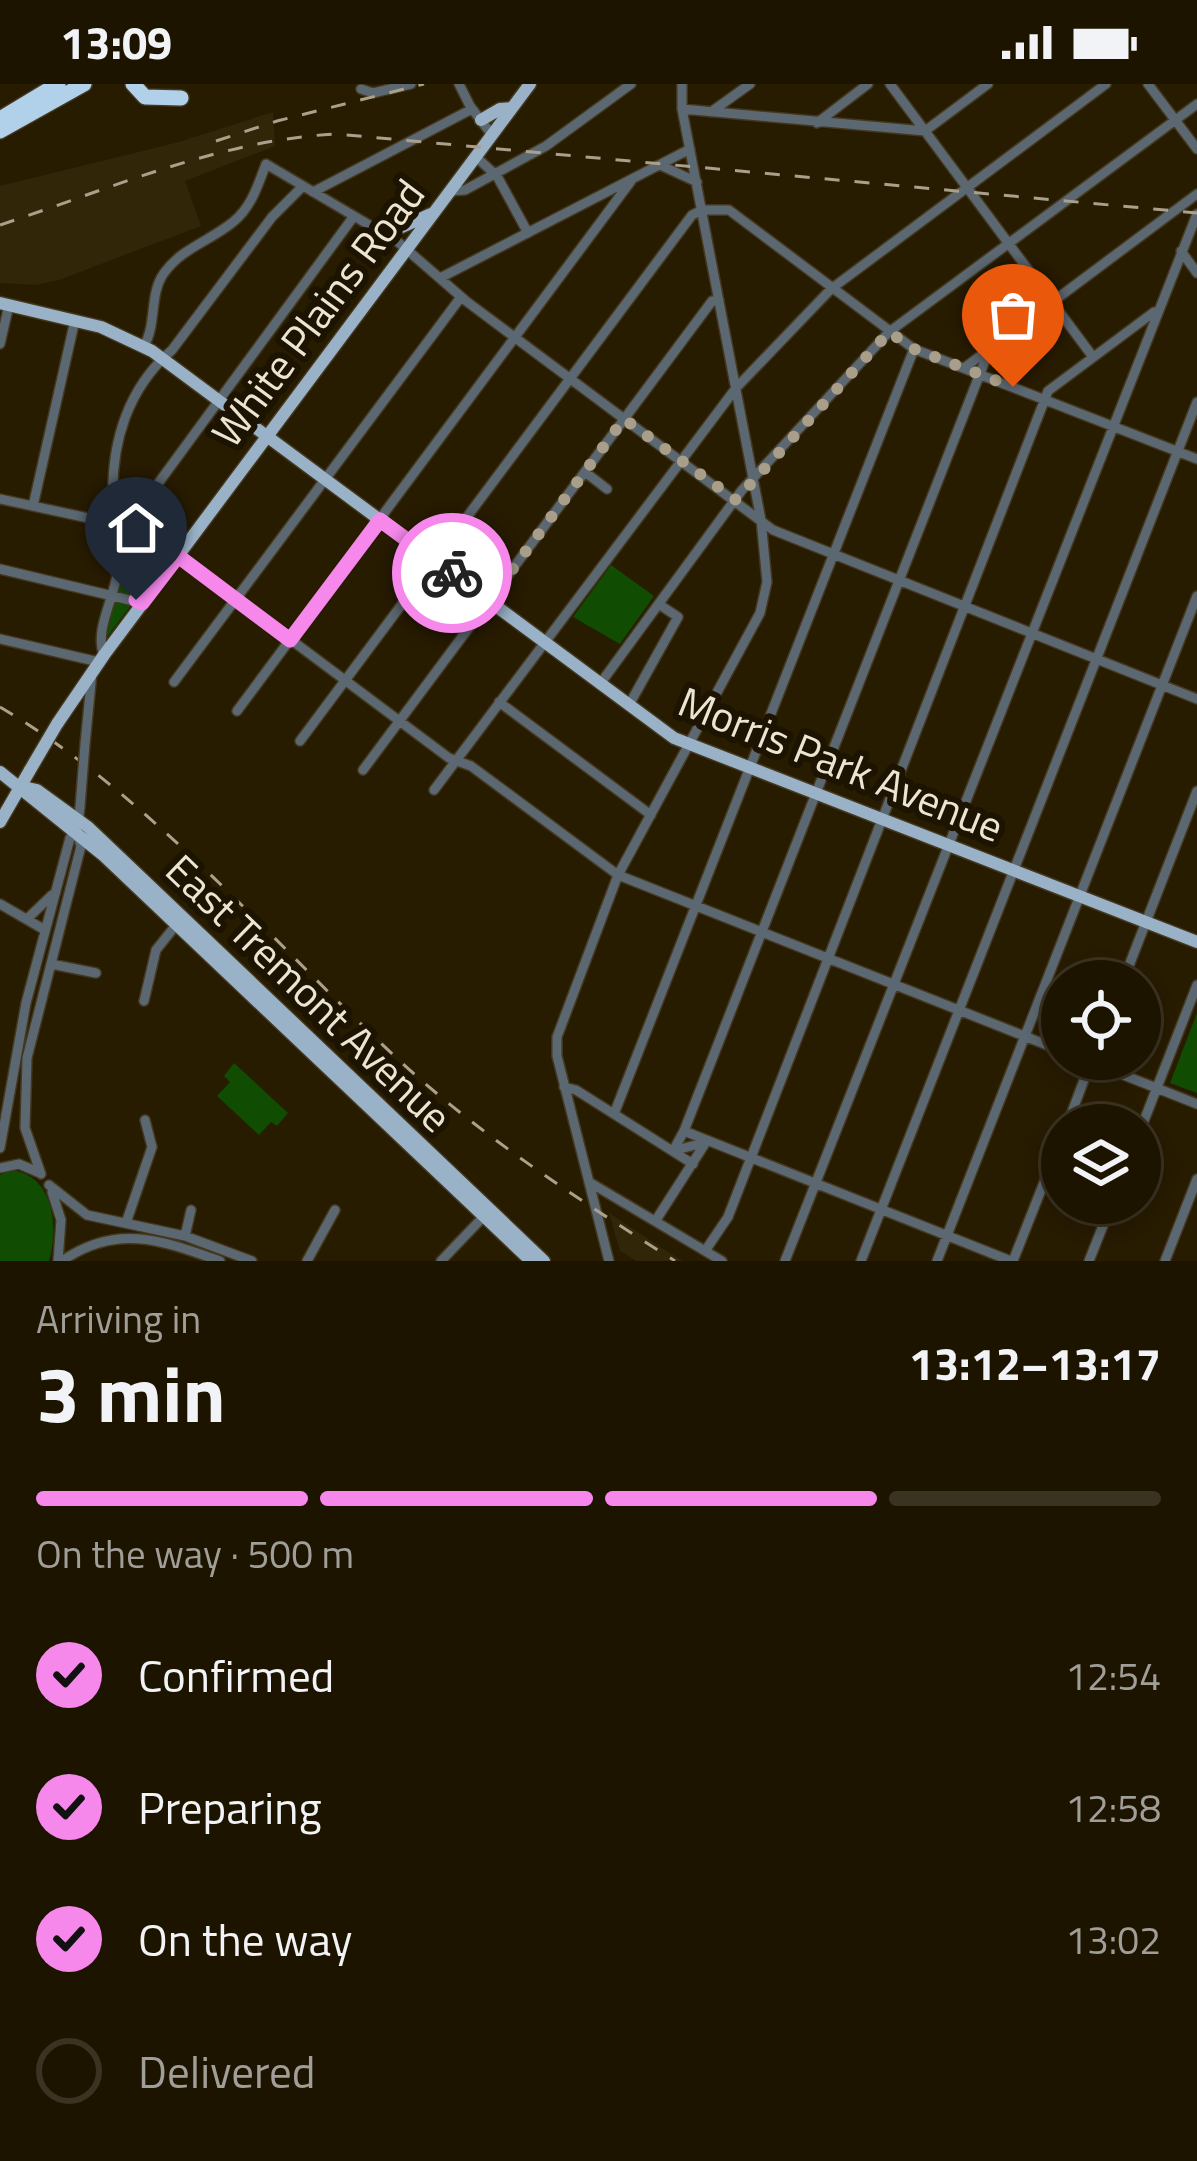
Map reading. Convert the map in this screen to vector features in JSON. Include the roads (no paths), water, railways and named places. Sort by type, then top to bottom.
[{"type":"highway","points":[[0,118],[58,84]]},
{"type":"highway","points":[[0,130],[84,84]]},
{"type":"highway","points":[[133,84],[145,98],[181,98]]},
{"type":"main road","name":"White Plains Road","points":[[0,822],[98,663],[530,84]]},
{"type":"main road","points":[[477,114],[512,108]]},
{"type":"main road","points":[[386,234],[433,214]]},
{"type":"main road","name":"Morris Park Avenue","points":[[4,304],[114,332],[163,358],[664,732],[1197,942]]},
{"type":"main road","name":"East Tremont Avenue","points":[[0,772],[31,799],[79,820],[433,1162],[544,1261]]},
{"type":"main road","name":"East Tremont Avenue","points":[[487,1213],[531,1261]]},
{"type":"street","points":[[361,89],[373,93],[411,84]]},
{"type":"street","points":[[459,84],[492,135]]},
{"type":"street","points":[[450,191],[462,191],[552,142],[631,84]]},
{"type":"street","points":[[609,1261],[564,1087],[557,1036],[618,875],[760,613],[767,582],[754,478],[682,109],[682,84]]},
{"type":"street","points":[[711,112],[750,84]]},
{"type":"street","points":[[817,123],[868,84]]},
{"type":"street","points":[[890,84],[1094,358]]},
{"type":"street","points":[[682,109],[926,131],[988,84]]},
{"type":"street","points":[[434,790],[736,388],[831,289],[1106,84]]},
{"type":"street","points":[[1148,84],[1197,149]]},
{"type":"street","points":[[600,684],[754,478],[889,332],[1197,104]]},
{"type":"street","points":[[117,572],[114,483],[124,416],[272,217],[308,189],[477,114]]},
{"type":"street","points":[[440,278],[690,149]]},
{"type":"street","points":[[476,157],[496,174],[528,233]]},
{"type":"street","points":[[144,346],[152,331],[160,277],[177,257],[239,217],[266,164],[407,248],[460,297],[779,534],[1197,699]]},
{"type":"street","points":[[660,165],[697,182]]},
{"type":"street","points":[[237,711],[631,181]]},
{"type":"street","points":[[964,368],[1197,194]]},
{"type":"street","points":[[300,741],[692,215],[702,210],[729,210],[914,349],[1197,459]]},
{"type":"street","points":[[785,1261],[1197,214]]},
{"type":"street","points":[[60,1261],[62,1220],[28,1141],[22,1110],[22,1056],[81,847],[86,724],[117,572],[130,526],[354,216]]},
{"type":"street","points":[[1180,251],[1197,273]]},
{"type":"street","points":[[173,682],[460,297]]},
{"type":"street","points":[[363,770],[712,301],[719,300]]},
{"type":"street","points":[[0,344],[4,304]]},
{"type":"street","points":[[705,1251],[728,1217],[1048,391],[1158,309]]},
{"type":"street","points":[[32,506],[75,320]]},
{"type":"street","points":[[1140,322],[1149,332]]},
{"type":"street","points":[[673,1151],[990,348]]},
{"type":"street","points":[[614,1114],[914,349]]},
{"type":"street","points":[[861,1261],[1197,401]]},
{"type":"street","points":[[585,472],[607,489]]},
{"type":"street","points":[[0,499],[144,530],[399,721],[455,761],[471,766],[618,875],[1041,1043]]},
{"type":"street","points":[[0,568],[142,603]]},
{"type":"street","points":[[937,1261],[1197,596]]},
{"type":"street","points":[[629,705],[678,616],[659,605]]},
{"type":"street","points":[[0,639],[98,663]]},
{"type":"street","points":[[74,699],[86,724]]},
{"type":"street","points":[[499,702],[651,815]]},
{"type":"street","points":[[1131,960],[1197,791]]},
{"type":"street","points":[[0,1148],[45,930],[79,820]]},
{"type":"street","points":[[0,918],[23,917],[56,892]]},
{"type":"street","points":[[0,904],[45,930]]},
{"type":"street","points":[[144,1001],[156,950],[179,921]]},
{"type":"street","points":[[51,964],[96,974]]},
{"type":"street","points":[[1151,1104],[1197,985]]},
{"type":"street","points":[[1138,1080],[1197,1104]]},
{"type":"street","points":[[564,1087],[692,1164]]},
{"type":"street","points":[[126,1223],[152,1148],[145,1120]]},
{"type":"street","points":[[684,1131],[1012,1261],[1041,1188]]},
{"type":"street","points":[[673,1151],[706,1142]]},
{"type":"street","points":[[656,1220],[706,1142]]},
{"type":"street","points":[[0,1168],[19,1164],[41,1174]]},
{"type":"street","points":[[1165,1261],[1197,1179]]},
{"type":"street","points":[[589,1182],[722,1261]]},
{"type":"street","points":[[49,1185],[87,1215],[184,1236],[218,1256]]},
{"type":"street","points":[[184,1236],[191,1210]]},
{"type":"street","points":[[308,1261],[334,1210]]},
{"type":"street","points":[[441,1261],[487,1213]]},
{"type":"street","points":[[1089,1261],[1104,1224]]},
{"type":"street","points":[[60,1261],[111,1237],[252,1261]]},
{"type":"railway","points":[[216,141],[424,84]]},
{"type":"railway","points":[[0,225],[207,156],[336,134],[1197,213]]},
{"type":"railway","points":[[0,707],[57,744],[161,828],[402,1063],[466,1118],[675,1261]]}]
